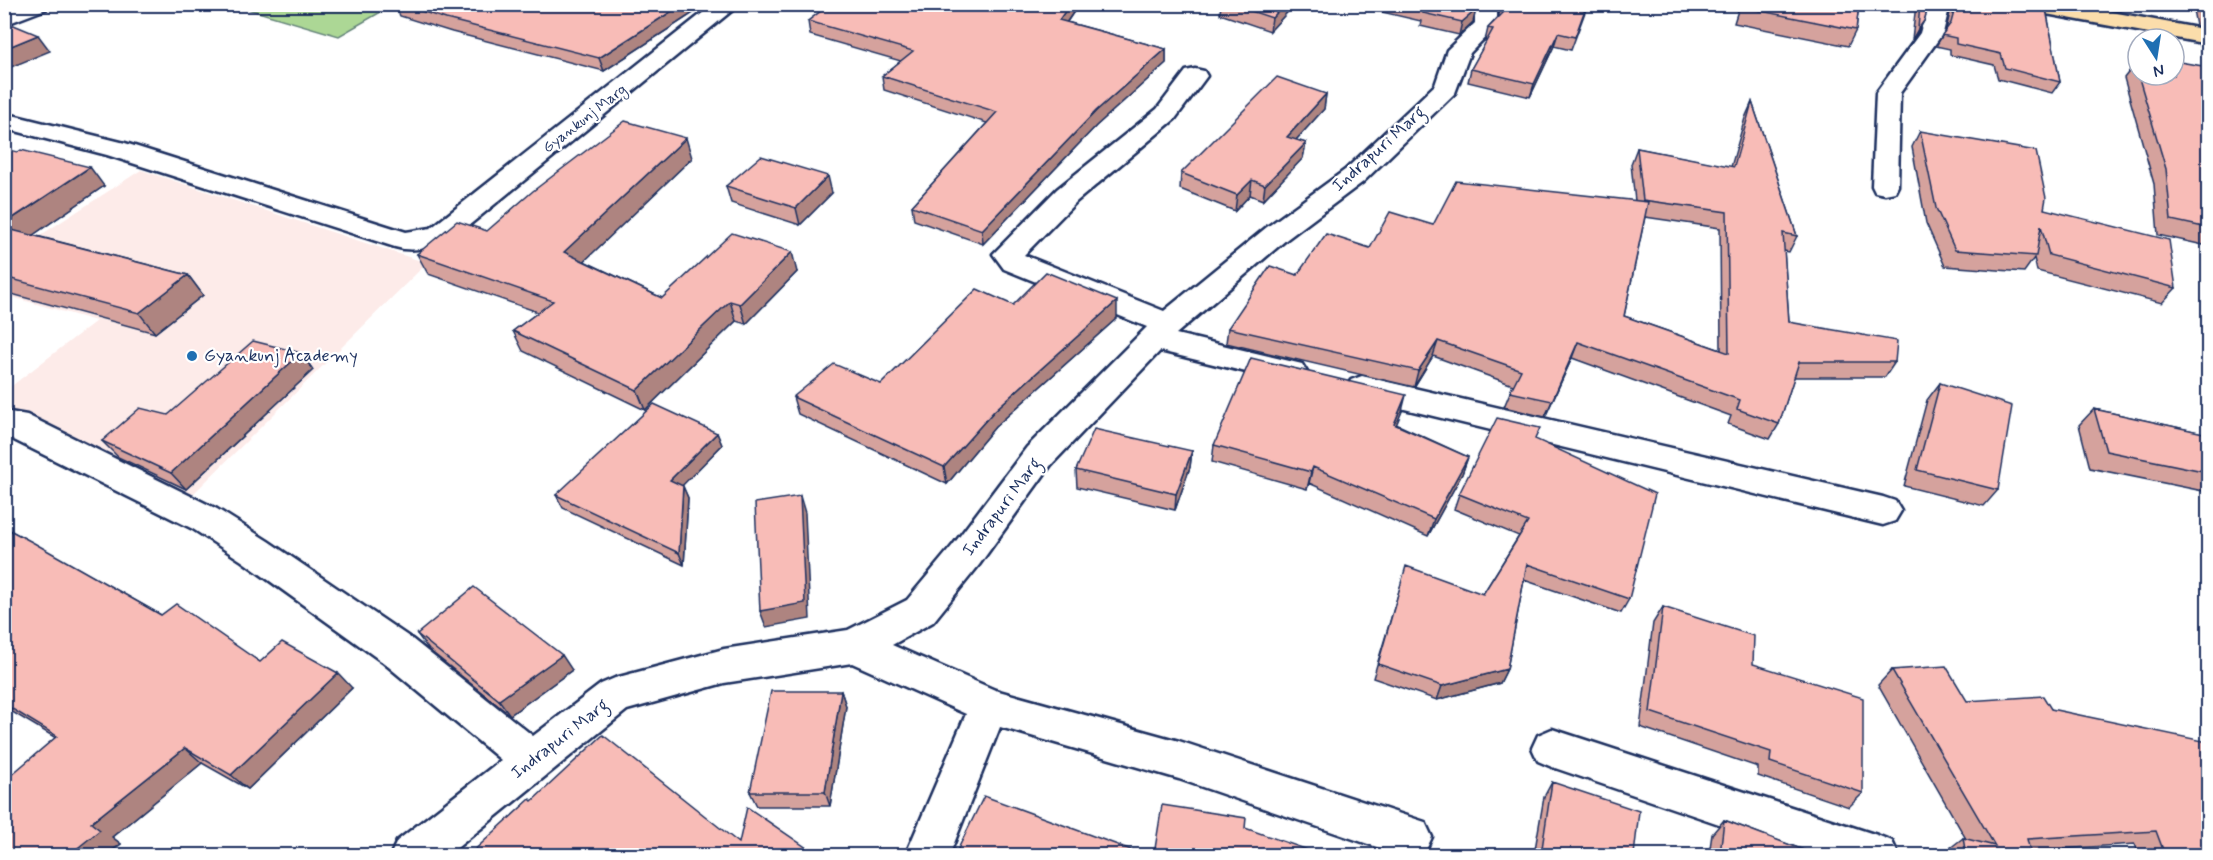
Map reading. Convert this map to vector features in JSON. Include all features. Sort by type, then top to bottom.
[{"type":"main road","points":[[2030,4],[2208,37]]},
{"type":"street","name":"Gyankunj Marg","points":[[4,120],[116,149],[405,241],[424,240],[441,234],[729,4]]},
{"type":"street","name":"Indrapuri Marg","points":[[412,855],[615,696],[724,666],[854,646],[920,611],[966,555],[1039,456],[1161,331],[1277,233],[1354,176],[1446,88],[1459,50],[1486,25],[1486,4]]},
{"type":"street","points":[[1885,186],[1888,93],[1931,33],[1939,4]]},
{"type":"street","points":[[4,18],[34,5]]},
{"type":"street","points":[[1196,76],[1166,114],[1067,195],[1008,254],[1014,262],[1161,331],[1327,380],[1883,511]]},
{"type":"street","points":[[4,423],[15,424],[205,519],[398,651],[533,761]]},
{"type":"street","points":[[854,646],[989,706],[1179,760],[1410,837]]},
{"type":"street","points":[[927,855],[989,706]]},
{"type":"street","points":[[1552,748],[1877,855]]},
{"type":"shaded area","name":"Gyankunj Academy","points":[[141,170],[427,263],[192,495],[5,415],[5,391],[96,321],[5,295],[5,241],[27,244]]},
{"type":"green space","points":[[393,4],[339,36],[234,5]]},
{"type":"building","points":[[399,4],[683,4],[599,58],[446,19]]},
{"type":"building","points":[[830,4],[1070,4],[1059,20],[1166,49],[1096,111],[982,230],[912,206],[997,112],[882,76],[913,51],[808,21]]},
{"type":"building","points":[[1230,4],[1285,4],[1272,18]]},
{"type":"building","points":[[1404,4],[1476,4],[1476,10],[1462,22],[1423,13],[1425,9]]},
{"type":"building","points":[[1502,4],[1587,4],[1575,37],[1558,33],[1534,84],[1471,69],[1493,29],[1488,28],[1503,13]]},
{"type":"building","points":[[1741,4],[1859,4],[1856,30],[1741,7]]},
{"type":"building","points":[[1920,4],[1929,4],[1924,21],[1918,29]]},
{"type":"building","points":[[1956,4],[2045,4],[2060,82],[2005,68],[2001,54],[1956,44],[1956,38],[1942,35],[1951,23]]},
{"type":"building","points":[[4,21],[38,35],[4,49]]},
{"type":"building","points":[[2186,63],[2208,67],[2208,228],[2171,220],[2166,169],[2142,87],[2186,87]]},
{"type":"building","points":[[1277,77],[1326,94],[1287,137],[1306,143],[1265,185],[1252,180],[1237,195],[1181,173]]},
{"type":"building","points":[[1752,102],[1797,236],[1783,233],[1789,322],[1897,341],[1895,362],[1799,362],[1779,424],[1737,409],[1740,400],[1578,342],[1552,401],[1510,392],[1521,370],[1438,341],[1418,371],[1228,328],[1270,266],[1297,275],[1326,234],[1370,248],[1390,212],[1433,225],[1456,181],[1648,202],[1624,316],[1729,353],[1727,212],[1643,200],[1637,148],[1734,167]]},
{"type":"building","points":[[625,121],[686,138],[564,252],[662,298],[732,233],[792,252],[740,304],[730,301],[637,390],[513,331],[553,301],[417,254],[457,221],[487,231],[533,191]]},
{"type":"building","points":[[1920,131],[2036,151],[2046,198],[2044,209],[2169,240],[2176,288],[2049,255],[2041,226],[2036,256],[1955,250],[1936,208]]},
{"type":"building","points":[[4,149],[18,152],[21,150],[90,167],[4,224]]},
{"type":"building","points":[[761,156],[828,176],[796,208],[726,186]]},
{"type":"building","points":[[4,228],[188,275],[139,313],[4,277]]},
{"type":"building","points":[[1046,272],[1117,301],[994,411],[944,467],[793,397],[834,364],[881,384],[977,289],[1013,305]]},
{"type":"building","points":[[253,341],[301,353],[171,473],[102,441],[140,408],[168,415]]},
{"type":"building","points":[[1251,358],[1406,395],[1394,424],[1468,457],[1434,519],[1313,467],[1311,472],[1214,445]]},
{"type":"building","points":[[1940,383],[2012,406],[1998,490],[1917,470]]},
{"type":"building","points":[[654,404],[717,433],[670,480],[683,486],[679,553],[556,495]]},
{"type":"building","points":[[2094,409],[2208,434],[2208,472],[2106,451]]},
{"type":"building","points":[[1497,418],[1540,428],[1535,439],[1655,494],[1629,599],[1527,564],[1507,669],[1442,686],[1378,664],[1406,566],[1483,594],[1528,522],[1459,494]]},
{"type":"building","points":[[1094,429],[1192,451],[1176,494],[1076,470]]},
{"type":"building","points":[[800,496],[805,603],[760,611],[755,503]]},
{"type":"building","points":[[4,527],[161,615],[176,604],[260,662],[282,642],[338,673],[231,775],[185,748],[91,823],[100,830],[69,855],[4,855],[4,781],[57,736],[4,704]]},
{"type":"building","points":[[474,587],[562,655],[499,700],[417,634]]},
{"type":"building","points":[[1663,607],[1754,636],[1753,664],[1863,698],[1863,793],[1770,762],[1771,752],[1650,712]]},
{"type":"building","points":[[1946,666],[1967,701],[2043,696],[2051,709],[2208,742],[2208,855],[2165,855],[2156,831],[2027,839],[2031,855],[1966,855],[1963,838],[1995,846],[1892,670]]},
{"type":"building","points":[[771,691],[841,691],[825,792],[750,792]]},
{"type":"building","points":[[603,735],[739,843],[747,807],[817,855],[469,855],[530,799],[532,801]]},
{"type":"building","points":[[1552,782],[1639,811],[1634,855],[1541,855]]},
{"type":"building","points":[[984,796],[1145,855],[970,855],[957,851]]},
{"type":"building","points":[[1162,805],[1246,818],[1245,828],[1322,855],[1154,855]]},
{"type":"building","points":[[1724,820],[1817,855],[1720,855]]},
{"type":"place","name":"Gyankunj Academy","points":[[192,356]]}]
